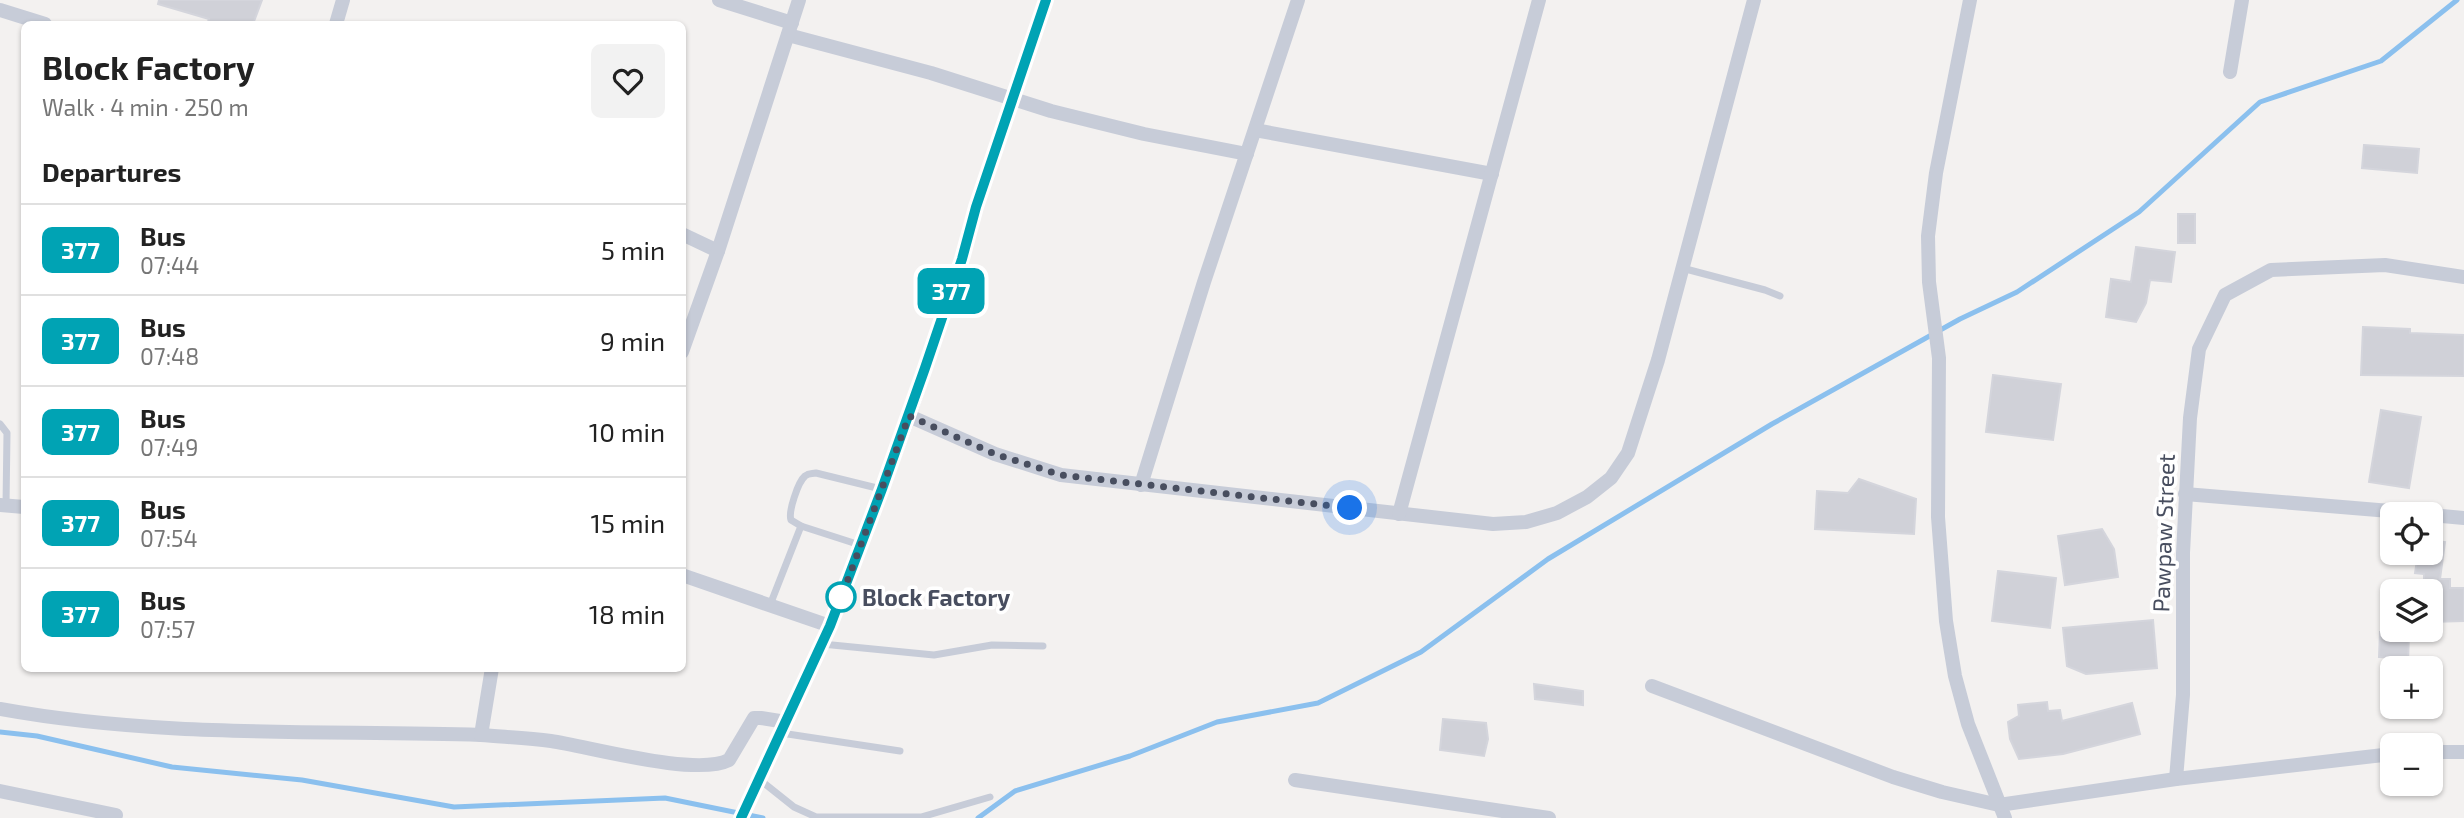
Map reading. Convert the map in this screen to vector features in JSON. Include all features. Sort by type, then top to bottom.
[{"type":"street","points":[[337,21],[343,0]]},
{"type":"street","points":[[719,0],[790,29],[1051,111],[1144,134],[1247,154]]},
{"type":"street","points":[[686,341],[718,251],[799,0]]},
{"type":"street","points":[[741,818],[830,626],[882,489],[962,259],[976,207],[1046,0]]},
{"type":"street","points":[[1141,485],[1204,282],[1298,0]]},
{"type":"street","points":[[1399,514],[1539,0]]},
{"type":"street","points":[[909,416],[995,454],[1061,475],[1141,485],[1493,524],[1526,522],[1556,513],[1587,498],[1611,478],[1628,453],[1658,360],[1754,0]]},
{"type":"street","points":[[1970,0],[1931,200],[1928,236],[1929,282],[1939,358],[1938,517],[1946,621],[1955,676],[1968,724],[2002,811]]},
{"type":"street","points":[[2230,72],[2242,0]]},
{"type":"street","points":[[0,10],[35,21]]},
{"type":"street","points":[[1255,130],[1492,174]]},
{"type":"street","points":[[686,236],[718,251]]},
{"type":"street","name":"Pawpaw Street","points":[[2176,779],[2183,695],[2185,494],[2190,418],[2199,349],[2225,295],[2271,270],[2385,265],[2464,276]]},
{"type":"street","points":[[2185,494],[2380,511]]},
{"type":"street","points":[[3,505],[21,507]]},
{"type":"street","points":[[2443,516],[2464,518]]},
{"type":"street","points":[[686,576],[830,626]]},
{"type":"street","points":[[481,734],[491,672]]},
{"type":"street","points":[[1652,687],[1892,777],[2002,811],[2176,779],[2380,755]]},
{"type":"street","points":[[0,709],[77,721],[218,730],[481,734],[551,741],[659,761],[710,766],[729,760],[754,718],[761,718],[783,728]]},
{"type":"street","points":[[2443,752],[2464,752]]},
{"type":"street","points":[[1295,780],[1549,818]]},
{"type":"street","points":[[0,791],[116,815]]},
{"type":"lane","points":[[1682,268],[1780,296]]},
{"type":"lane","points":[[0,424],[7,433],[3,505]]},
{"type":"lane","points":[[861,545],[790,520],[801,480],[807,474],[816,473],[882,489]]},
{"type":"lane","points":[[770,605],[801,526]]},
{"type":"lane","points":[[821,644],[934,655],[992,645],[1043,646]]},
{"type":"lane","points":[[783,728],[900,751]]},
{"type":"lane","points":[[759,779],[794,807],[816,817],[921,817],[990,797]]},
{"type":"building","points":[[159,0],[262,0],[254,21],[208,21],[209,19],[158,4]]},
{"type":"building","points":[[2364,145],[2419,149],[2417,173],[2362,168]]},
{"type":"building","points":[[2178,214],[2195,214],[2195,243],[2178,243]]},
{"type":"building","points":[[2136,247],[2175,252],[2171,282],[2150,280],[2146,303],[2136,322],[2106,317],[2111,279],[2131,282]]},
{"type":"building","points":[[2363,327],[2410,329],[2410,333],[2464,335],[2464,376],[2361,375]]},
{"type":"building","points":[[1993,375],[2061,384],[2053,440],[1986,432]]},
{"type":"building","points":[[2381,410],[2421,417],[2409,488],[2369,482]]},
{"type":"building","points":[[1859,479],[1916,499],[1914,534],[1815,529],[1817,491],[1848,493]]},
{"type":"building","points":[[2102,529],[2114,549],[2118,577],[2065,585],[2058,536]]},
{"type":"building","points":[[2416,565],[2442,565],[2440,579],[2424,579],[2424,574],[2415,573]]},
{"type":"building","points":[[1998,571],[2056,578],[2050,628],[1992,621]]},
{"type":"building","points":[[2443,579],[2450,579],[2450,588],[2464,588],[2464,621],[2443,622]]},
{"type":"building","points":[[2153,620],[2157,668],[2086,674],[2067,666],[2063,628]]},
{"type":"building","points":[[2380,632],[2380,642],[2409,642],[2408,656],[2379,657]]},
{"type":"building","points":[[1534,684],[1583,691],[1583,705],[1535,699]]},
{"type":"building","points":[[2047,702],[2048,711],[2060,710],[2062,721],[2132,703],[2140,734],[2063,754],[2019,759],[2010,739],[2008,722],[2019,716],[2018,705]]},
{"type":"building","points":[[1443,719],[1486,723],[1488,739],[1484,756],[1440,750]]},
{"type":"waterway","points":[[978,818],[1015,791],[1130,756],[1217,722],[1318,703],[1421,652],[1548,559],[1772,424],[1960,319],[2017,292],[2139,212],[2260,102],[2381,61],[2457,0]]},
{"type":"waterway","points":[[0,732],[37,736],[172,767],[302,780],[454,807],[665,798],[763,818]]},
{"type":"bus line","name":"377","points":[[741,818],[830,626],[882,489],[962,259],[976,207],[1046,0]]},
{"type":"place","name":"Block Factory","points":[[841,597]]},
{"type":"route","points":[[841,597],[838,606],[909,416],[995,454],[1061,475],[1350,508]]}]
